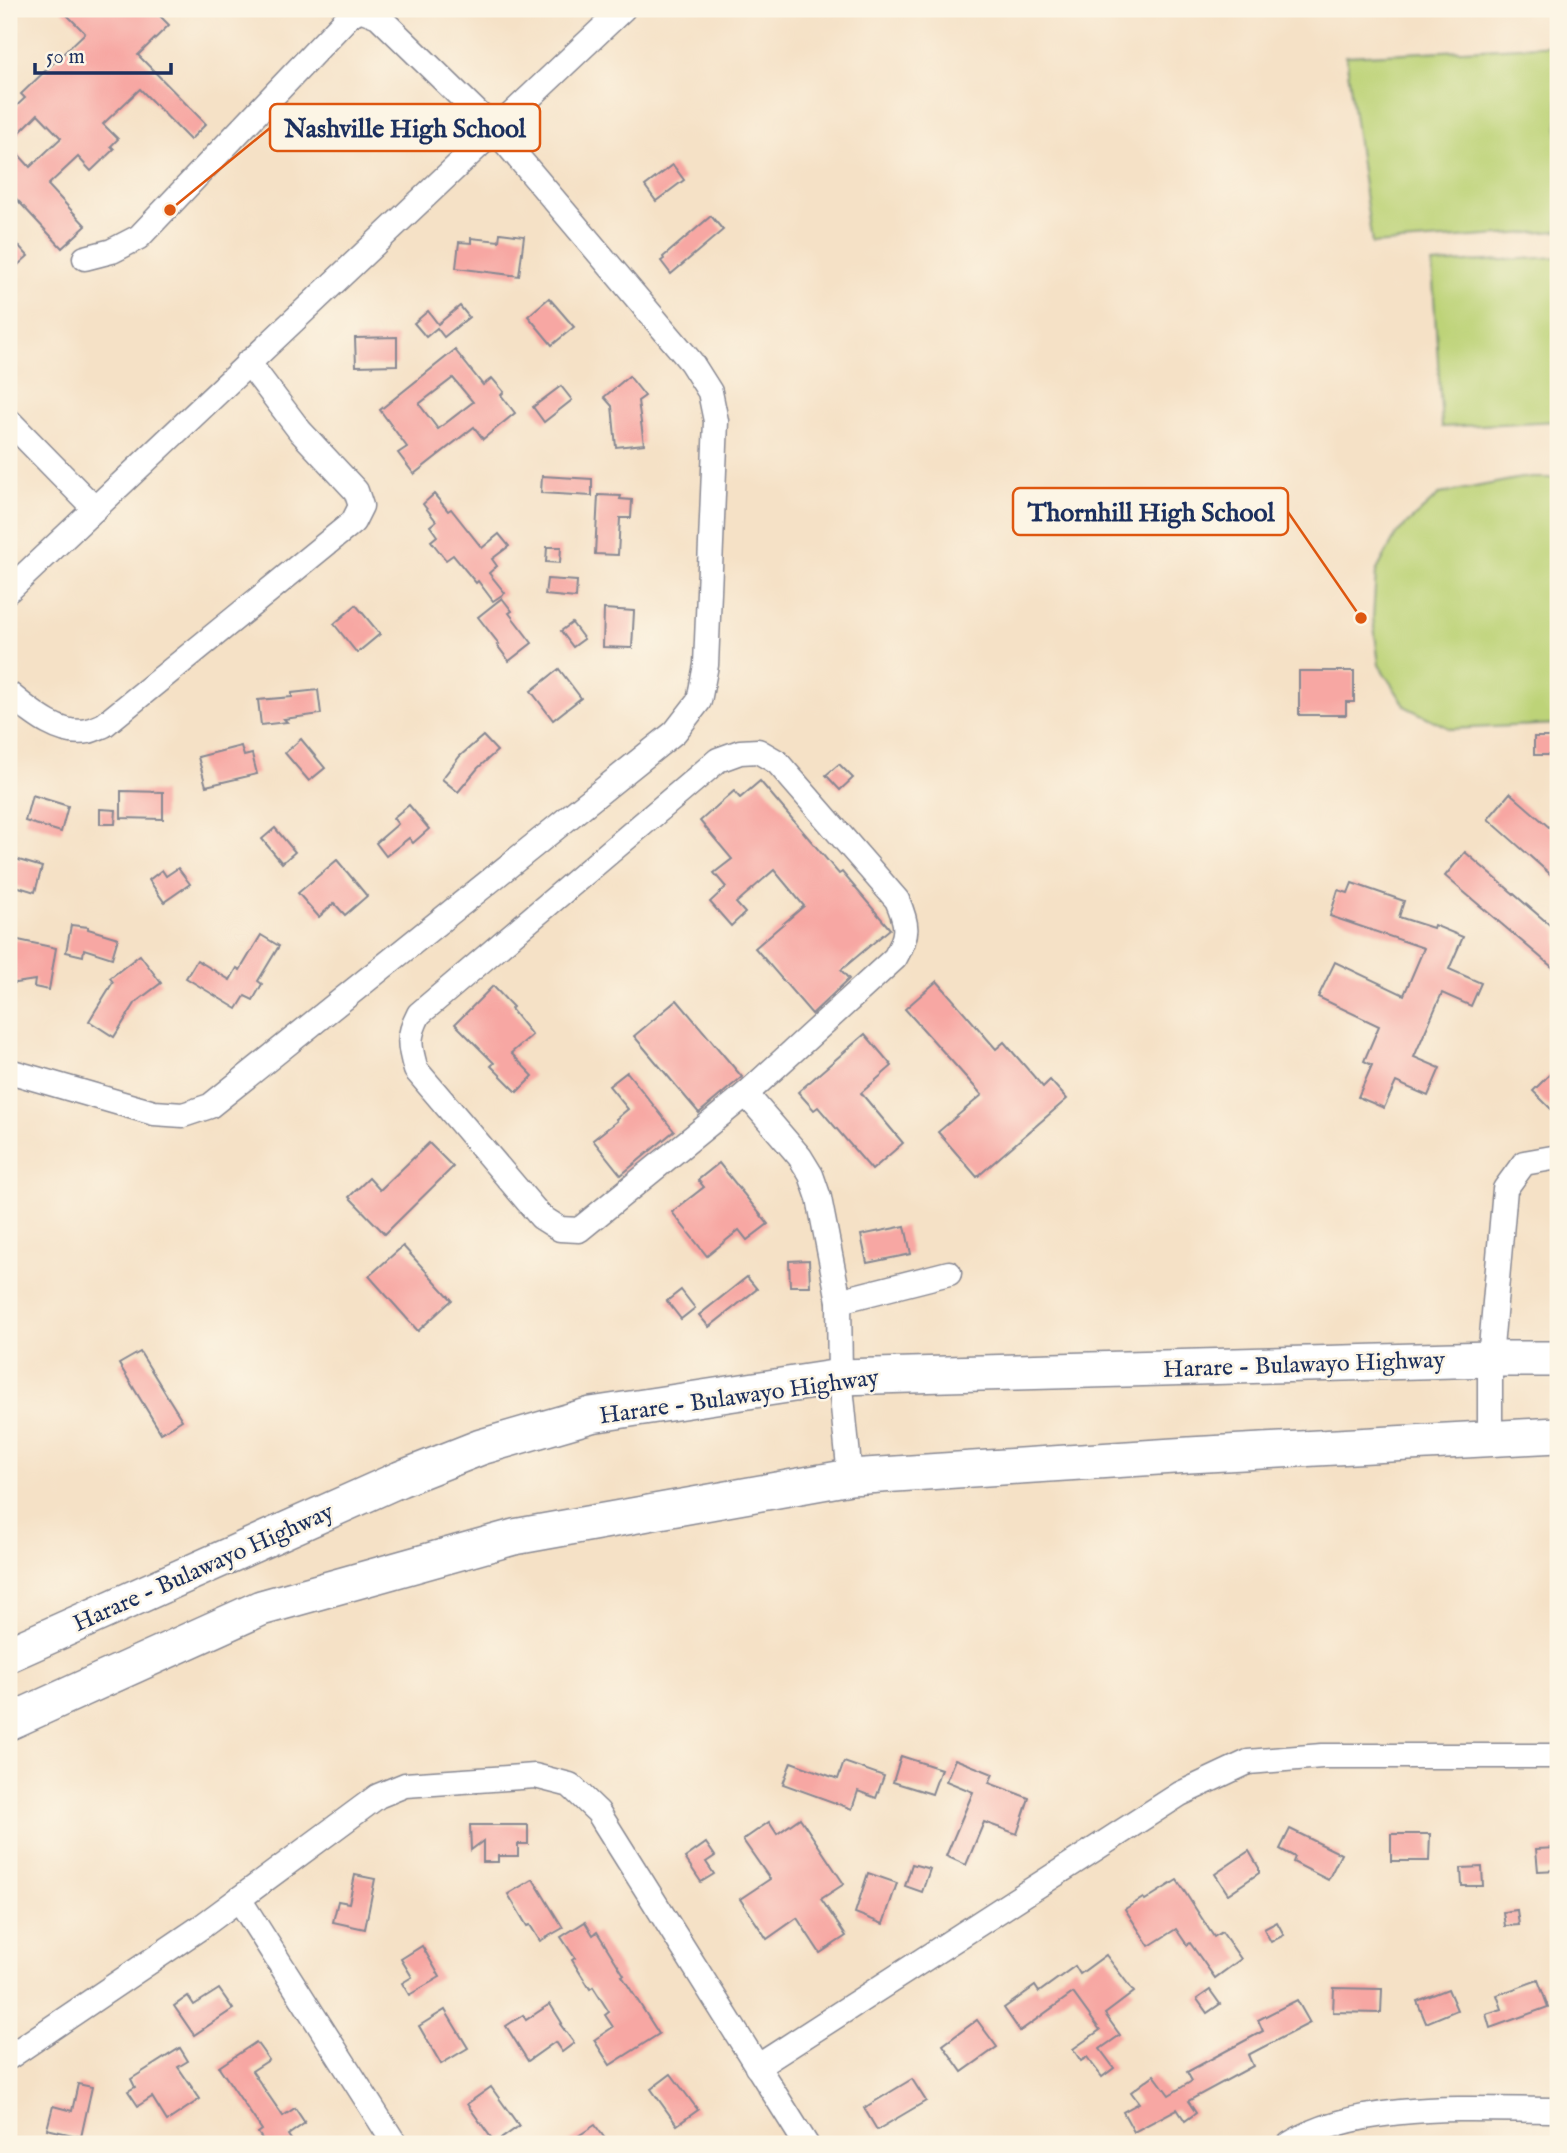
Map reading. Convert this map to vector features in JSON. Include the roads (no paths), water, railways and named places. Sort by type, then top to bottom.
[{"type":"highway","name":"Harare - Bulawayo Highway","points":[[9,1654],[400,1479],[481,1447],[591,1415],[840,1377],[1558,1359]]},
{"type":"highway","points":[[9,1722],[261,1608],[514,1537],[849,1477],[1558,1435]]},
{"type":"street","points":[[9,1071],[155,1113],[183,1115],[210,1105],[675,732],[699,701],[706,665],[716,421],[710,392],[691,362],[495,130],[378,16],[360,9],[340,26],[139,236],[111,251],[85,258]]},
{"type":"street","points":[[9,590],[623,9]]},
{"type":"street","points":[[9,694],[30,711],[67,730],[87,731],[104,725],[353,522],[361,506],[356,491],[300,431],[248,362]]},
{"type":"street","points":[[9,421],[95,509]]},
{"type":"street","points":[[758,751],[776,762],[897,900],[906,919],[905,941],[895,958],[746,1094],[579,1230],[560,1229],[541,1217],[416,1070],[409,1048],[410,1031],[419,1014],[718,760],[740,752],[758,751]]},
{"type":"street","points":[[746,1094],[800,1157],[811,1175],[819,1198],[839,1301],[840,1377],[849,1477]]},
{"type":"street","points":[[1490,1439],[1490,1359],[1505,1189],[1524,1163],[1558,1157]]},
{"type":"street","points":[[839,1301],[949,1273]]},
{"type":"street","points":[[757,2067],[1180,1794],[1248,1762],[1322,1756],[1558,1756]]},
{"type":"street","points":[[9,2057],[239,1899],[378,1796],[405,1785],[535,1776],[570,1784],[598,1812],[806,2144]]},
{"type":"street","points":[[239,1899],[395,2144]]},
{"type":"street","points":[[1290,2144],[1333,2126],[1377,2115],[1429,2109],[1558,2110]]},
{"type":"place","name":"Nashville High School","points":[[170,210]]},
{"type":"place","name":"Thornhill High School","points":[[1361,618]]}]
